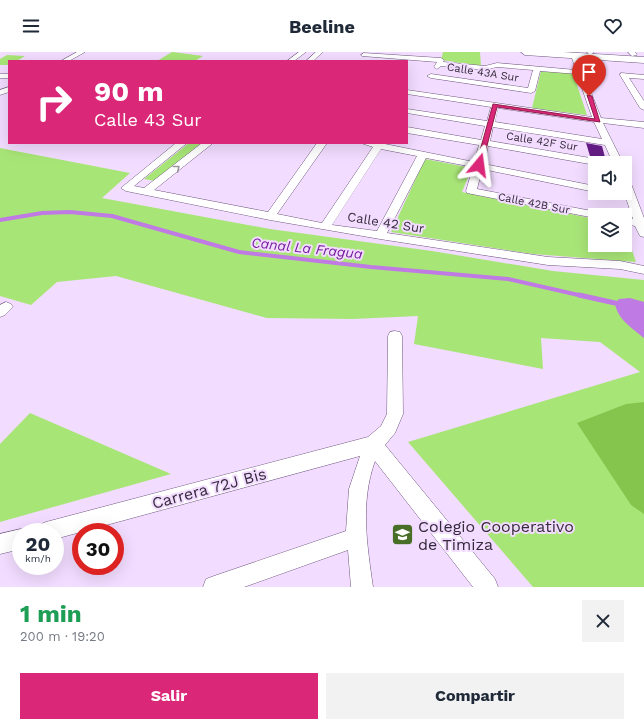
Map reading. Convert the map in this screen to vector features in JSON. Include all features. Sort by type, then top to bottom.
[{"type":"street","points":[[66,60],[82,52]]},
{"type":"street","points":[[291,60],[303,52]]},
{"type":"street","points":[[310,60],[320,52]]},
{"type":"street","points":[[525,52],[578,54],[644,60]]},
{"type":"street","points":[[578,54],[590,52],[644,56]]},
{"type":"street","points":[[366,54],[485,68],[497,65],[580,72]]},
{"type":"street","points":[[578,54],[580,72],[598,121],[615,156]]},
{"type":"street","points":[[408,92],[425,85],[440,62]]},
{"type":"street","name":"Calle 43A Sur","points":[[425,85],[531,91],[537,69]]},
{"type":"street","points":[[644,77],[624,75],[644,108]]},
{"type":"street","points":[[425,85],[494,106],[598,121],[644,125]]},
{"type":"street","points":[[479,165],[494,106]]},
{"type":"street","points":[[408,111],[610,143]]},
{"type":"street","name":"Calle 42F Sur","points":[[408,130],[588,161]]},
{"type":"street","name":"Calle 42 Sur","points":[[181,144],[126,188],[270,217],[380,236],[548,262],[620,265],[644,270]]},
{"type":"street","points":[[146,192],[207,144]]},
{"type":"street","points":[[270,217],[321,144]]},
{"type":"street","points":[[370,144],[588,188]]},
{"type":"street","points":[[325,227],[378,146]]},
{"type":"street","points":[[380,236],[423,154]]},
{"type":"street","name":"Calle 42B Sur","points":[[479,165],[471,190],[588,213]]},
{"type":"street","points":[[632,200],[643,227]]},
{"type":"street","points":[[632,223],[643,227]]},
{"type":"street","points":[[0,305],[6,307],[0,312]]},
{"type":"street","points":[[362,587],[357,537],[357,498],[361,476],[373,444],[388,433],[393,424],[395,414],[395,336]]},
{"type":"street","points":[[373,444],[487,587]]},
{"type":"street","name":"Carrera 72J Bis","points":[[64,527],[373,444]]},
{"type":"street","points":[[214,587],[357,537]]},
{"type":"street","points":[[0,544],[12,541]]},
{"type":"green space","points":[[172,52],[203,56],[197,60],[159,60]]},
{"type":"green space","points":[[443,52],[480,52],[481,66],[441,60]]},
{"type":"green space","points":[[7,55],[25,56],[19,60],[8,60],[8,65],[0,65],[0,59]]},
{"type":"green space","points":[[541,71],[573,73],[587,115],[532,108]]},
{"type":"green space","points":[[188,144],[201,144],[155,181],[144,179]]},
{"type":"green space","points":[[0,148],[130,173],[102,198],[270,229],[432,251],[553,271],[644,280],[644,587],[533,587],[408,442],[640,372],[600,342],[541,338],[543,369],[414,344],[418,316],[353,319],[267,318],[116,276],[57,282],[31,305],[0,296]]},
{"type":"green space","points":[[425,159],[472,168],[462,192],[588,218],[588,252],[632,252],[632,250],[636,262],[533,254],[391,232]]},
{"type":"green space","points":[[644,402],[644,514],[631,505],[577,423],[626,404]]},
{"type":"green space","points":[[30,413],[171,474],[0,522],[0,444]]},
{"type":"shaded area","points":[[630,298],[644,302],[644,338],[626,323],[616,309],[615,303],[619,299]]},
{"type":"building","points":[[586,143],[602,146],[605,156],[590,156]]},
{"type":"waterway","name":"Canal La Fragua","points":[[0,220],[42,213],[70,212],[112,216],[239,252],[371,267],[508,279],[583,296]]},
{"type":"waterway","name":"Canal La Fragua","points":[[579,295],[615,303]]},
{"type":"place","name":"Colegio Cooperativo de Timiza","points":[[402,535]]},
{"type":"route","points":[[479,165],[494,106],[598,121],[589,96]]}]
